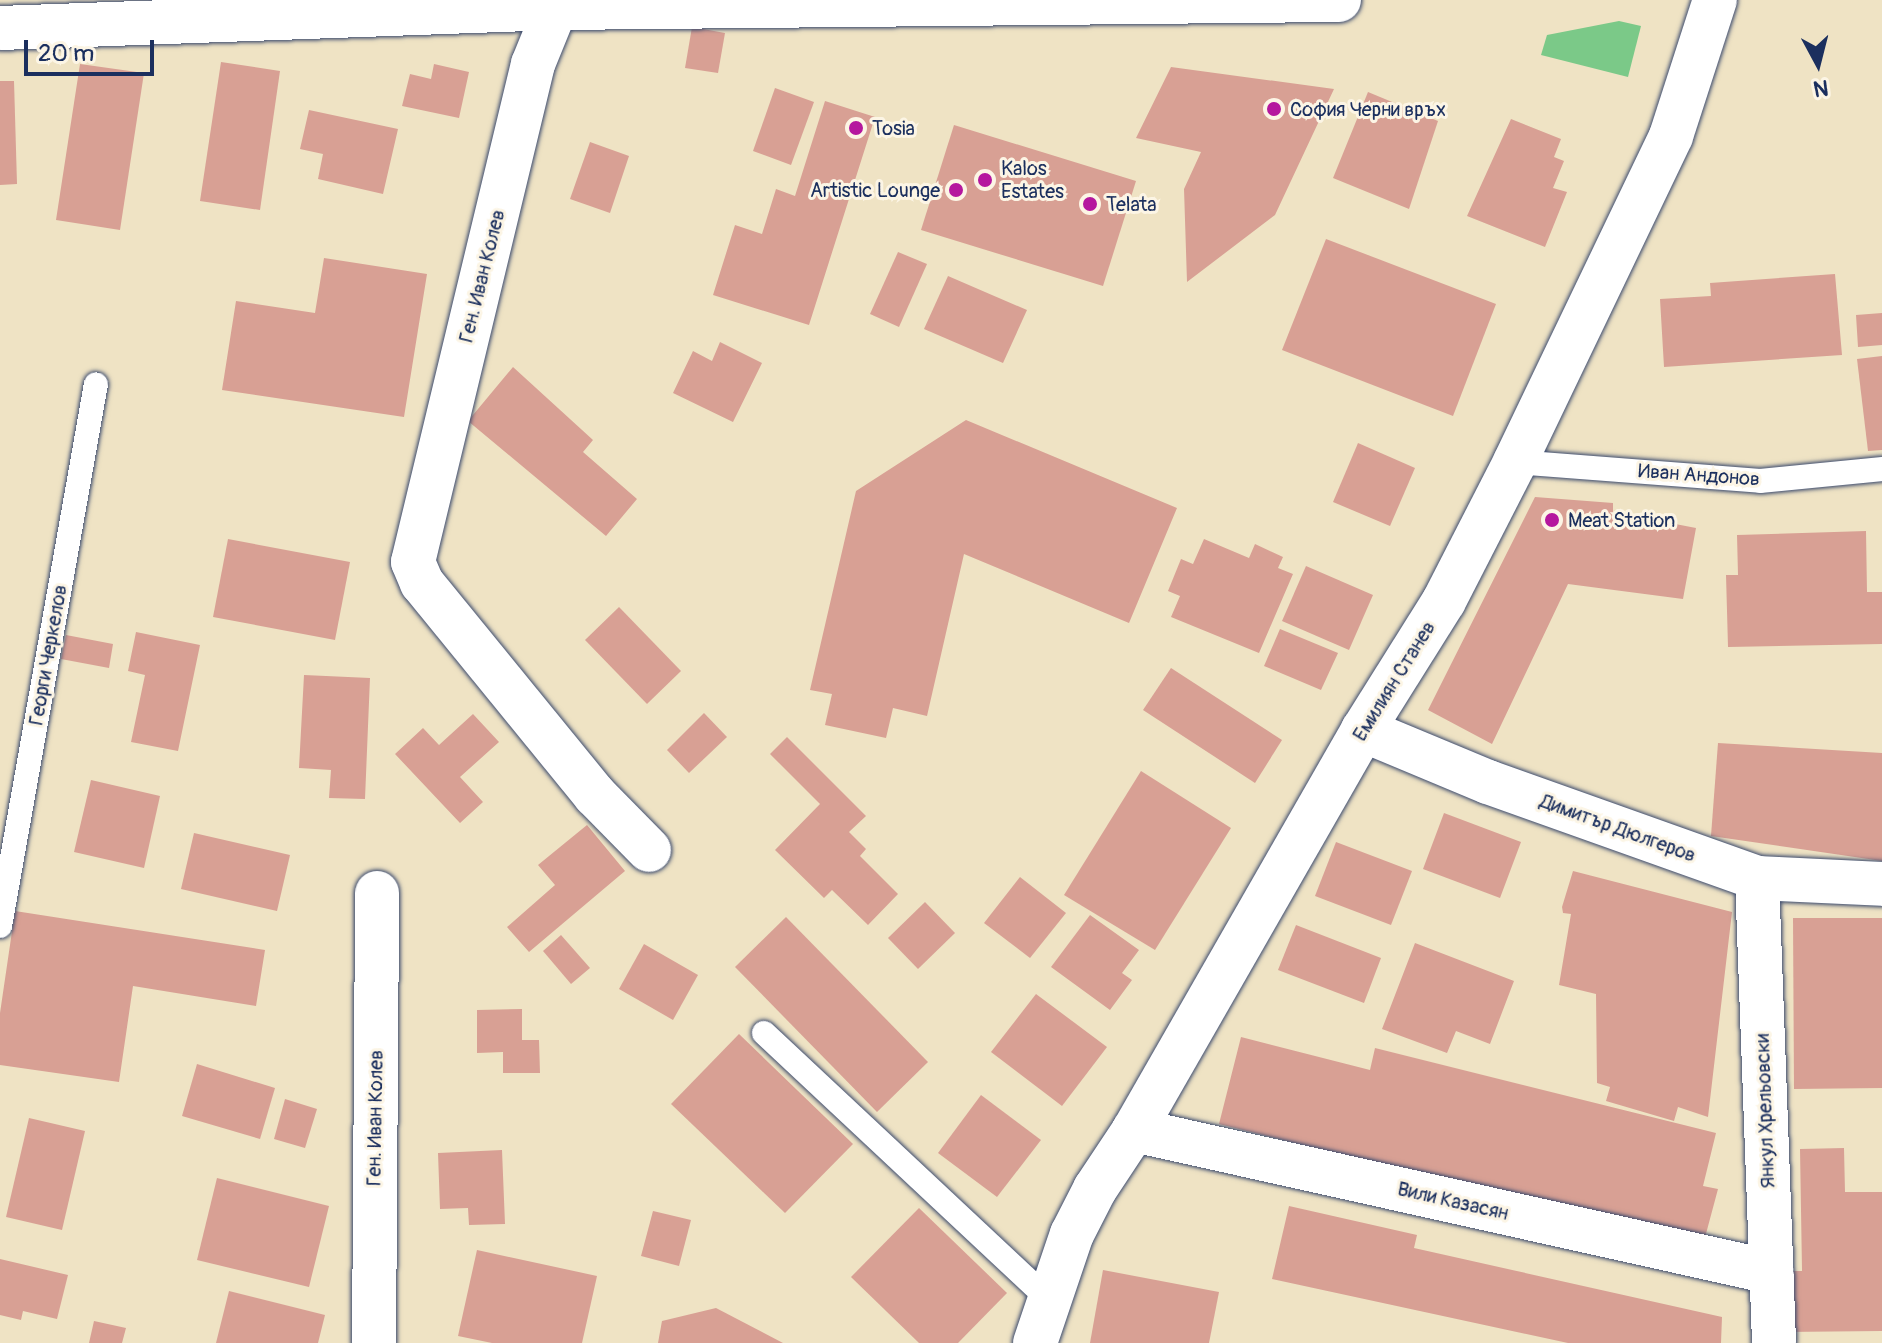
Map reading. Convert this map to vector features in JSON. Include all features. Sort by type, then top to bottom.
[{"type":"street","points":[[0,28],[558,4],[1339,0]]},
{"type":"street","name":"Емилиян Станев","points":[[1035,1343],[1072,1234],[1363,730],[1444,601],[1515,462],[1671,136],[1715,0]]},
{"type":"street","name":"Ген. Иван Колев","points":[[558,4],[533,64],[414,554],[414,570],[595,795],[649,850]]},
{"type":"street","name":"Димитър Дюлгеров","points":[[1363,730],[1488,782],[1757,878],[1882,884]]},
{"type":"street","name":"Янкул Хрельовски","points":[[1757,878],[1774,1343]]},
{"type":"street","name":"Ген. Иван Колев","points":[[374,1343],[377,893]]},
{"type":"street","name":"Вили Казасян","points":[[1134,1130],[1771,1272]]},
{"type":"lane","name":"Георги Черкелов","points":[[0,926],[96,384]]},
{"type":"lane","name":"Иван Андонов","points":[[1515,462],[1760,481],[1882,469]]},
{"type":"lane","points":[[764,1033],[1048,1299]]},
{"type":"green space","points":[[1619,21],[1641,26],[1628,77],[1541,55],[1547,35]]},
{"type":"building","points":[[692,27],[725,33],[718,73],[685,68]]},
{"type":"building","points":[[221,62],[280,71],[260,210],[200,201]]},
{"type":"building","points":[[80,64],[144,73],[120,230],[56,220]]},
{"type":"building","points":[[434,64],[469,72],[459,118],[402,106],[410,74],[431,79]]},
{"type":"building","points":[[1171,67],[1334,89],[1275,215],[1187,282],[1184,189],[1201,152],[1136,138]]},
{"type":"building","points":[[0,81],[14,81],[17,184],[0,185]]},
{"type":"building","points":[[775,88],[814,102],[791,165],[753,151]]},
{"type":"building","points":[[1368,92],[1438,121],[1409,209],[1333,178]]},
{"type":"building","points":[[825,101],[875,117],[809,325],[713,295],[735,225],[762,234],[776,189],[795,196]]},
{"type":"building","points":[[309,110],[398,129],[383,194],[318,179],[323,154],[300,149]]},
{"type":"building","points":[[1511,119],[1561,139],[1554,157],[1564,161],[1553,188],[1567,192],[1545,247],[1467,216]]},
{"type":"building","points":[[954,125],[1136,181],[1103,286],[921,230]]},
{"type":"building","points":[[590,142],[629,156],[610,213],[570,199]]},
{"type":"building","points":[[1326,239],[1496,304],[1453,416],[1282,350]]},
{"type":"building","points":[[898,252],[927,264],[899,327],[870,314]]},
{"type":"building","points":[[324,258],[427,274],[404,417],[222,390],[236,301],[315,313]]},
{"type":"building","points":[[1835,274],[1842,355],[1664,367],[1660,299],[1711,296],[1710,283]]},
{"type":"building","points":[[948,276],[1027,310],[1003,363],[924,329]]},
{"type":"building","points":[[1882,313],[1882,345],[1858,347],[1856,315]]},
{"type":"building","points":[[720,342],[762,363],[733,422],[673,393],[693,351],[712,361]]},
{"type":"building","points":[[1882,356],[1882,450],[1868,451],[1857,359]]},
{"type":"building","points":[[513,367],[593,440],[583,452],[637,499],[606,536],[468,421]]},
{"type":"building","points":[[966,420],[1177,508],[1129,623],[964,554],[927,716],[893,708],[886,738],[825,725],[832,694],[810,690],[856,491]]},
{"type":"building","points":[[1358,443],[1415,468],[1390,526],[1333,502]]},
{"type":"building","points":[[1535,497],[1613,503],[1613,512],[1696,528],[1683,599],[1568,584],[1492,744],[1428,710]]},
{"type":"building","points":[[1866,531],[1867,592],[1882,592],[1882,644],[1728,647],[1726,575],[1738,575],[1737,535]]},
{"type":"building","points":[[228,539],[350,562],[335,640],[213,617]]},
{"type":"building","points":[[1204,539],[1249,558],[1255,544],[1283,557],[1278,568],[1293,574],[1259,653],[1171,617],[1180,596],[1168,591],[1181,559],[1193,564]]},
{"type":"building","points":[[1306,566],[1373,595],[1349,650],[1282,621]]},
{"type":"building","points":[[619,607],[681,671],[647,704],[585,640]]},
{"type":"building","points":[[1280,629],[1338,653],[1321,690],[1264,666]]},
{"type":"building","points":[[136,632],[200,645],[178,751],[131,742],[145,675],[128,671]]},
{"type":"building","points":[[66,635],[113,644],[109,668],[61,659]]},
{"type":"building","points":[[1171,668],[1282,740],[1255,783],[1143,710]]},
{"type":"building","points":[[304,675],[370,678],[365,799],[329,798],[331,770],[299,768]]},
{"type":"building","points":[[704,713],[727,737],[689,773],[667,750]]},
{"type":"building","points":[[473,714],[499,742],[460,777],[483,802],[460,823],[395,754],[423,728],[439,745]]},
{"type":"building","points":[[787,737],[866,816],[849,832],[866,849],[860,856],[898,894],[868,925],[832,890],[824,898],[775,850],[820,804],[770,754]]},
{"type":"building","points":[[1718,743],[1882,753],[1882,861],[1711,836]]},
{"type":"building","points":[[1141,771],[1231,828],[1155,950],[1064,895]]},
{"type":"building","points":[[91,780],[160,796],[144,868],[74,852]]},
{"type":"building","points":[[1444,813],[1521,842],[1500,898],[1423,869]]},
{"type":"building","points":[[587,825],[625,871],[529,952],[507,927],[555,885],[538,865]]},
{"type":"building","points":[[194,833],[290,855],[277,911],[181,889]]},
{"type":"building","points":[[1336,842],[1412,871],[1391,925],[1315,896]]},
{"type":"building","points":[[1573,871],[1732,912],[1708,1117],[1678,1107],[1674,1121],[1606,1101],[1610,1087],[1597,1083],[1596,994],[1559,985],[1571,914],[1563,913],[1562,907]]},
{"type":"building","points":[[1020,877],[1066,913],[1030,958],[984,923]]},
{"type":"building","points":[[925,902],[955,933],[918,969],[888,938]]},
{"type":"building","points":[[15,911],[265,950],[256,1006],[133,986],[119,1082],[0,1065],[0,1013]]},
{"type":"building","points":[[1090,915],[1139,950],[1122,973],[1132,980],[1110,1010],[1051,967]]},
{"type":"building","points":[[786,917],[928,1062],[877,1112],[735,967]]},
{"type":"building","points":[[1793,918],[1882,918],[1882,1088],[1794,1089]]},
{"type":"building","points":[[1296,925],[1381,958],[1364,1003],[1278,970]]},
{"type":"building","points":[[561,935],[590,968],[571,984],[543,951]]},
{"type":"building","points":[[1415,943],[1514,981],[1490,1044],[1456,1031],[1447,1053],[1382,1029]]},
{"type":"building","points":[[644,944],[698,975],[673,1020],[619,989]]},
{"type":"building","points":[[1036,994],[1107,1047],[1062,1106],[991,1052]]},
{"type":"building","points":[[522,1009],[522,1040],[539,1040],[540,1073],[503,1073],[503,1052],[477,1053],[477,1010]]},
{"type":"building","points":[[739,1034],[853,1144],[785,1213],[671,1104]]},
{"type":"building","points":[[1241,1037],[1370,1070],[1375,1048],[1716,1133],[1703,1186],[1718,1189],[1703,1245],[1219,1124]]},
{"type":"building","points":[[197,1064],[275,1088],[260,1139],[182,1116]]},
{"type":"building","points":[[981,1095],[1041,1140],[997,1197],[938,1153]]},
{"type":"building","points":[[285,1099],[317,1109],[305,1148],[274,1139]]},
{"type":"building","points":[[29,1118],[85,1131],[62,1230],[6,1217]]},
{"type":"building","points":[[1844,1148],[1845,1192],[1882,1192],[1882,1331],[1784,1332],[1783,1271],[1802,1271],[1800,1149]]},
{"type":"building","points":[[502,1150],[505,1224],[469,1225],[468,1208],[440,1209],[438,1153]]},
{"type":"building","points":[[217,1178],[329,1206],[309,1287],[197,1260]]},
{"type":"building","points":[[1289,1206],[1417,1235],[1414,1248],[1722,1317],[1721,1343],[1568,1343],[1272,1279]]},
{"type":"building","points":[[919,1208],[1007,1293],[958,1343],[919,1343],[851,1277]]},
{"type":"building","points":[[653,1211],[691,1220],[679,1266],[641,1256]]},
{"type":"building","points":[[477,1250],[597,1276],[582,1343],[492,1343],[458,1336]]},
{"type":"building","points":[[0,1259],[68,1275],[57,1319],[23,1311],[21,1320],[0,1315]]},
{"type":"building","points":[[1103,1270],[1219,1292],[1209,1343],[1090,1343]]},
{"type":"building","points":[[229,1291],[325,1315],[318,1343],[216,1343]]},
{"type":"building","points":[[716,1308],[783,1343],[658,1343],[662,1321]]},
{"type":"building","points":[[94,1321],[126,1328],[122,1343],[89,1343]]},
{"type":"place","name":"София Черни връх","points":[[1274,109]]},
{"type":"place","name":"Tosia","points":[[856,128]]},
{"type":"place","name":"Kalos Estates","points":[[985,180]]},
{"type":"place","name":"Artistic Lounge","points":[[956,190]]},
{"type":"place","name":"Telata","points":[[1090,204]]},
{"type":"place","name":"Meat Station","points":[[1552,520]]}]
